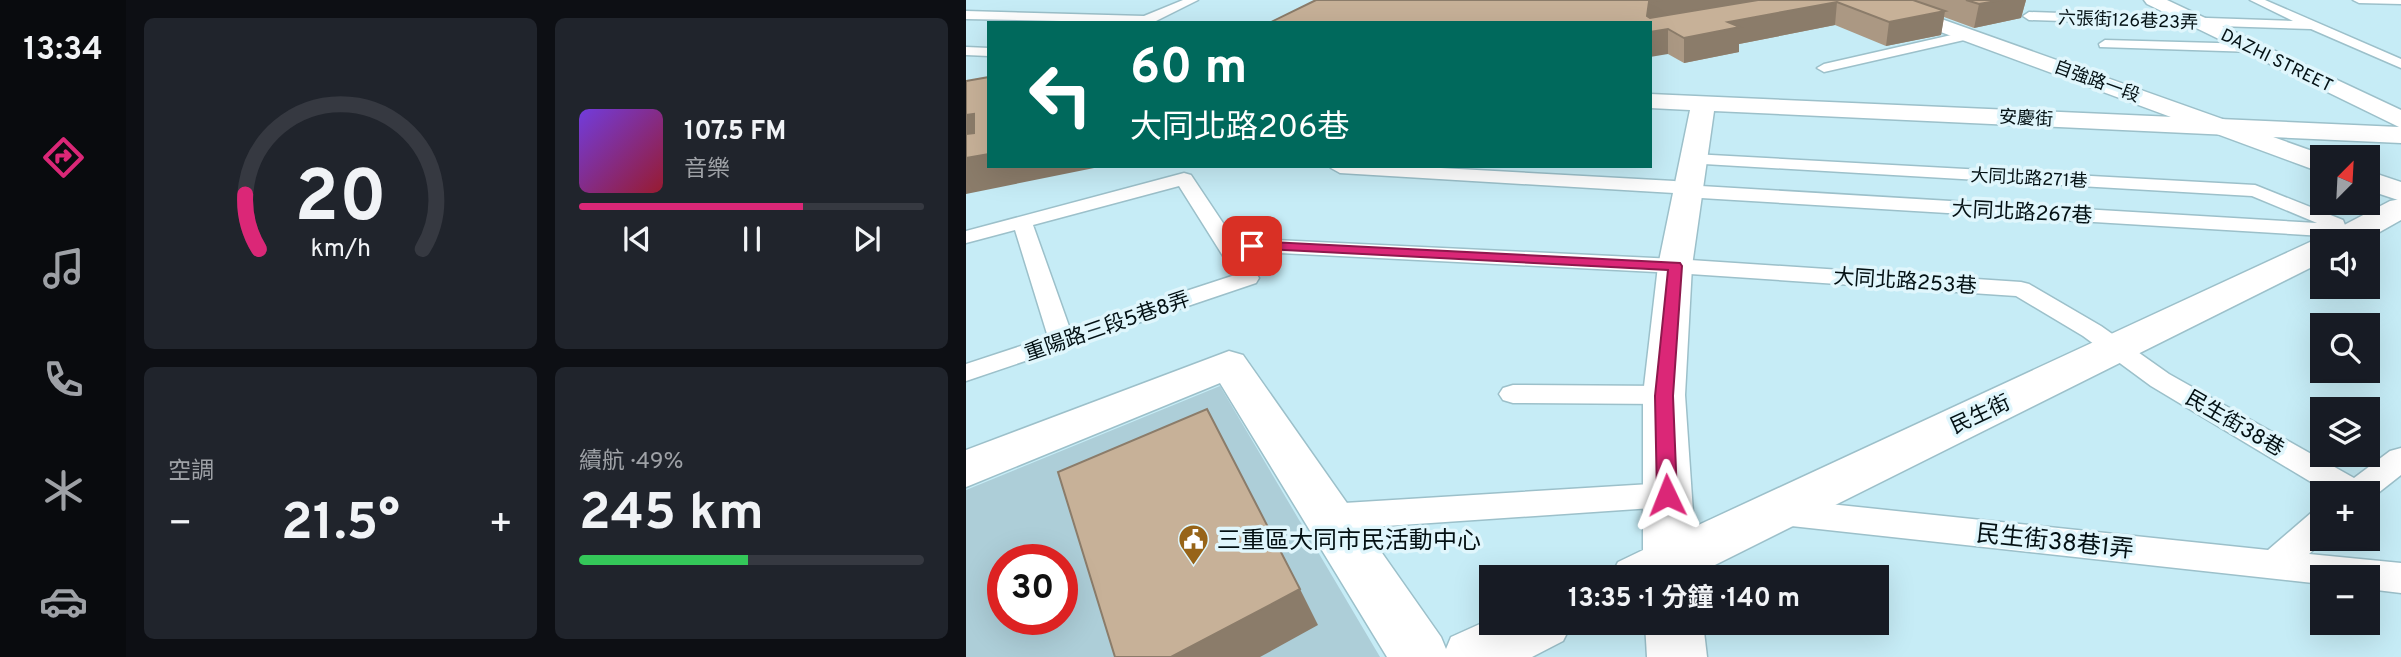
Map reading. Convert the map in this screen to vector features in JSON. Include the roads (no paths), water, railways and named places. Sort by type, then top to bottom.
[{"type":"street","name":"自強路一段","points":[[1871,0],[2310,159]]},
{"type":"street","name":"DAZHI STREET","points":[[2153,0],[2401,120]]},
{"type":"street","name":"安慶街","points":[[1652,101],[2401,135]]},
{"type":"street","points":[[1659,565],[1667,495],[1664,396],[1675,266],[1703,103]]},
{"type":"street","points":[[2380,184],[2401,192]]},
{"type":"street","name":"民生街","points":[[2361,229],[2401,208]]},
{"type":"street","name":"民生街","points":[[1673,565],[1772,511],[2117,350],[2310,255]]},
{"type":"street","points":[[966,469],[1229,364],[1420,657]]},
{"type":"street","points":[[1472,657],[1518,635]]},
{"type":"street","points":[[1675,635],[1677,657]]},
{"type":"lane","points":[[1146,21],[1192,0]]},
{"type":"lane","points":[[2256,0],[2401,64]]},
{"type":"lane","points":[[2359,0],[2401,1]]},
{"type":"lane","points":[[966,15],[1119,21]]},
{"type":"lane","name":"六張街126巷23弄","points":[[2029,16],[2311,25]]},
{"type":"lane","points":[[1824,68],[1969,35]]},
{"type":"lane","points":[[2105,44],[2254,48]]},
{"type":"lane","points":[[966,51],[987,52]]},
{"type":"lane","points":[[1340,169],[1691,174]]},
{"type":"lane","name":"大同北路267巷","points":[[1691,174],[2310,238]]},
{"type":"lane","name":"大同北路271巷","points":[[1691,174],[2255,191],[2318,229]]},
{"type":"lane","points":[[966,237],[1184,179],[1226,244]]},
{"type":"lane","points":[[1022,222],[1062,341]]},
{"type":"lane","name":"大同北路253巷","points":[[1226,244],[1675,266],[2021,289],[2092,331],[2117,350]]},
{"type":"lane","name":"重陽路三段5巷8弄","points":[[966,373],[1248,278],[1226,244]]},
{"type":"lane","name":"民生街38巷","points":[[2117,350],[2160,380],[2334,481]]},
{"type":"lane","points":[[1513,394],[1664,396]]},
{"type":"lane","points":[[2371,481],[2401,458]]},
{"type":"lane","points":[[1328,517],[1667,495]]},
{"type":"lane","name":"民生街38巷1弄","points":[[1772,511],[2401,578]]},
{"type":"lane","points":[[2274,565],[2310,533]]},
{"type":"place","name":"三重區大同市民活動中心","points":[[1194,567]]}]
